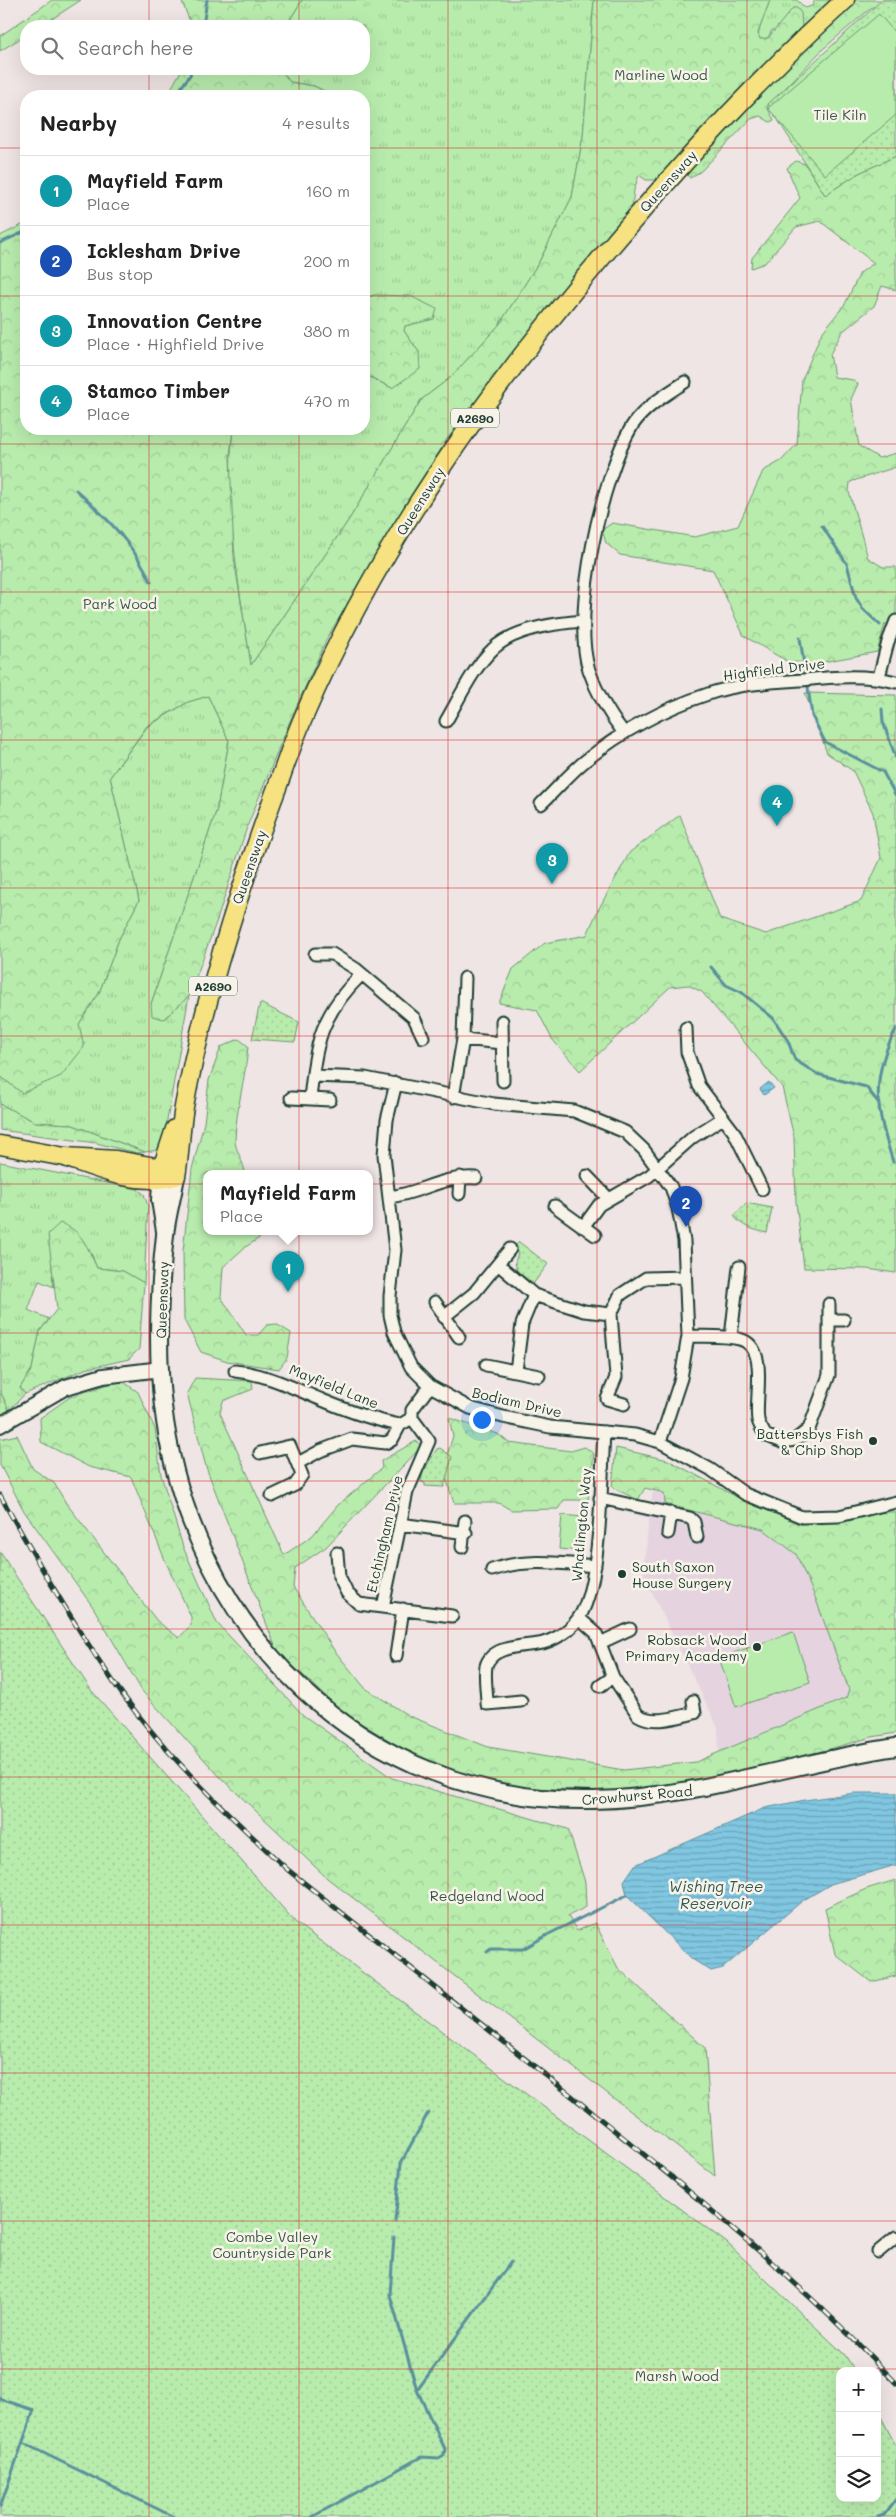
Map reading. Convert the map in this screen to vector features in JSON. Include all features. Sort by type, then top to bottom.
[{"type":"main road","name":"Queensway","points":[[161,1369],[160,1322],[166,1175],[209,1001],[244,878],[304,716],[370,581],[455,444],[558,309],[665,183],[763,79],[846,0]]},
{"type":"main road","points":[[0,1145],[65,1157],[116,1160],[166,1175]]},
{"type":"main road","name":"Crowhurst Road","points":[[161,1369],[166,1424],[181,1494],[209,1564],[229,1600],[268,1654],[307,1695],[329,1713],[389,1750],[456,1780],[498,1791],[558,1799],[593,1800],[709,1788],[896,1748]]},
{"type":"street","points":[[624,732],[605,710],[588,669],[584,621],[595,527],[613,470],[633,424],[658,399],[685,382]]},
{"type":"street","points":[[446,720],[469,681],[493,648],[528,629],[584,621]]},
{"type":"street","points":[[879,677],[888,642],[896,621]]},
{"type":"street","name":"Highfield Drive","points":[[541,804],[584,762],[624,732],[708,694],[767,682],[839,676],[879,677],[896,682]]},
{"type":"street","points":[[315,954],[332,954],[362,974],[414,1018],[423,1037]]},
{"type":"street","points":[[310,1099],[319,1037],[332,1008],[362,974]]},
{"type":"street","points":[[453,1097],[463,1039],[464,978]]},
{"type":"street","points":[[502,1021],[502,1043],[506,1076]]},
{"type":"street","points":[[686,1028],[687,1052],[699,1086],[734,1132],[762,1189]]},
{"type":"street","points":[[463,1039],[502,1043]]},
{"type":"street","points":[[312,1076],[365,1078],[494,1104],[560,1108],[592,1116],[625,1132],[644,1150],[671,1187],[678,1208],[684,1241],[688,1336],[681,1378],[660,1442]]},
{"type":"street","name":"Bodiam Drive","points":[[396,1083],[387,1120],[384,1155],[395,1250],[390,1315],[394,1332],[411,1367],[430,1386],[449,1398],[478,1410],[550,1427],[635,1436],[660,1442],[710,1469],[745,1494],[802,1517],[839,1516],[896,1502]]},
{"type":"street","points":[[291,1098],[330,1100]]},
{"type":"street","points":[[583,1227],[599,1206],[627,1191],[657,1168],[693,1136],[723,1118]]},
{"type":"street","points":[[587,1176],[609,1199]]},
{"type":"street","points":[[390,1197],[410,1194],[439,1181],[460,1177],[476,1178]]},
{"type":"street","points":[[459,1194],[460,1177]]},
{"type":"street","points":[[555,1206],[595,1235]]},
{"type":"street","points":[[444,1317],[474,1293],[510,1249]]},
{"type":"street","points":[[498,1264],[534,1295],[584,1311],[611,1314]]},
{"type":"street","points":[[731,1337],[739,1267]]},
{"type":"street","points":[[624,1404],[606,1403],[616,1377],[611,1314],[620,1295],[646,1278],[686,1278]]},
{"type":"street","points":[[516,1371],[522,1324],[534,1295]]},
{"type":"street","points":[[435,1302],[458,1337]]},
{"type":"street","points":[[688,1336],[731,1337],[742,1339],[751,1346],[758,1360],[758,1421],[765,1435],[782,1442],[795,1440],[809,1429],[828,1375],[829,1304]]},
{"type":"street","points":[[830,1320],[844,1320]]},
{"type":"street","points":[[486,1365],[539,1376]]},
{"type":"street","points":[[0,1424],[66,1387],[103,1376],[161,1369]]},
{"type":"street","name":"Mayfield Lane","points":[[235,1371],[255,1373],[292,1385],[354,1413],[400,1425]]},
{"type":"street","points":[[298,1463],[320,1451],[352,1439],[384,1443],[392,1440],[400,1425],[412,1418],[412,1410],[430,1386]]},
{"type":"street","name":"Etchingham Drive","points":[[383,1607],[400,1524],[414,1472],[425,1453],[429,1440],[412,1418]]},
{"type":"street","name":"Whatlington Way","points":[[522,1701],[488,1704],[486,1667],[490,1657],[503,1650],[543,1643],[559,1636],[579,1618],[587,1602],[595,1566],[604,1432]]},
{"type":"street","points":[[260,1453],[290,1446],[302,1475],[295,1485],[272,1496]]},
{"type":"street","points":[[600,1498],[690,1518],[694,1522],[697,1536]]},
{"type":"street","points":[[668,1533],[671,1513]]},
{"type":"street","points":[[400,1524],[465,1529],[462,1547]]},
{"type":"street","name":"Etchingham Drive","points":[[337,1553],[339,1577],[347,1593],[359,1604],[452,1616]]},
{"type":"street","points":[[492,1570],[508,1559],[595,1566]]},
{"type":"street","points":[[396,1656],[403,1609]]},
{"type":"street","points":[[579,1618],[596,1632],[613,1678],[638,1715],[643,1718],[660,1720],[695,1713],[693,1701]]},
{"type":"street","points":[[600,1643],[630,1629]]},
{"type":"street","points":[[600,1686],[613,1678]]},
{"type":"street","points":[[878,2252],[896,2237],[888,2228]]},
{"type":"shaded area","name":"Robsack Wood Primary Academy","points":[[653,1490],[698,1502],[775,1531],[825,1590],[857,1697],[719,1762],[718,1728],[643,1574],[649,1518],[623,1511],[626,1499],[651,1503]]},
{"type":"green space","points":[[52,0],[81,0],[50,20],[23,20]]},
{"type":"green space","points":[[181,0],[302,0],[290,20],[189,20]]},
{"type":"green space","points":[[302,0],[594,0],[583,136],[572,197],[539,262],[499,325],[451,377],[421,400],[350,518],[251,665],[234,547],[230,488],[233,435],[370,435],[370,377],[392,388],[419,352],[404,331],[405,326],[433,319],[375,295],[370,296],[370,90],[322,90],[314,86],[289,82],[284,75],[370,75],[370,20],[290,20]]},
{"type":"green space","name":"Park Wood","points":[[594,0],[770,0],[758,33],[760,39],[768,38],[793,8],[797,8],[801,13],[802,26],[792,36],[792,42],[657,180],[646,180],[639,175],[634,190],[632,207],[447,439],[327,638],[290,721],[247,827],[217,920],[189,996],[164,1019],[152,1016],[151,1004],[217,809],[229,741],[208,696],[188,702],[147,726],[110,777],[139,900],[119,939],[99,993],[79,1024],[84,1047],[61,1076],[22,1093],[0,1076],[0,236],[20,226],[20,435],[232,435],[230,456],[234,558],[251,665],[350,518],[421,400],[451,377],[499,325],[539,262],[572,197],[583,136]]},
{"type":"green space","points":[[770,0],[797,0],[805,8],[812,6],[815,0],[837,0],[792,42],[792,36],[772,30],[768,38],[759,39],[758,33]]},
{"type":"green space","points":[[853,0],[896,0],[885,7],[872,7],[823,49],[767,107],[774,120],[770,122],[760,116],[751,119],[701,171],[690,178],[686,174],[687,167]]},
{"type":"green space","name":"Tile Kiln","points":[[882,0],[896,0],[896,156],[859,173],[825,195],[768,104]]},
{"type":"green space","name":"Tile Kiln","points":[[879,14],[896,34],[896,115],[825,175],[768,108]]},
{"type":"green space","points":[[20,22],[20,39],[0,51],[0,36]]},
{"type":"green space","points":[[179,75],[285,75],[290,82],[314,86],[322,90],[170,90]]},
{"type":"green space","points":[[896,156],[896,290],[882,286],[874,306],[842,332],[830,354],[834,377],[853,380],[858,384],[851,399],[859,446],[879,458],[896,453],[896,467],[850,482],[849,492],[868,558],[883,567],[896,567],[896,623],[885,624],[877,652],[817,663],[788,662],[744,636],[713,570],[620,555],[606,543],[602,530],[612,523],[695,537],[738,526],[763,471],[781,461],[797,444],[802,380],[821,334],[845,304],[860,273],[874,263],[820,221],[796,227],[765,263],[751,268],[752,258],[800,198],[787,168],[796,161],[805,164],[825,195],[859,173]]},
{"type":"green space","points":[[370,296],[410,296],[437,309],[434,319],[405,326],[404,331],[419,352],[420,369],[392,388],[370,377]]},
{"type":"green space","points":[[805,693],[896,695],[896,1273],[867,1269],[804,1268],[796,1202],[794,1137],[782,1087],[702,992],[688,985],[670,987],[580,1071],[552,1039],[537,1010],[499,1003],[513,969],[545,943],[587,935],[597,912],[630,852],[680,815],[720,919],[766,934],[861,901],[881,858],[873,813],[853,771],[827,753]]},
{"type":"green space","points":[[208,696],[229,741],[217,809],[151,1004],[164,1019],[189,996],[163,1143],[158,1150],[145,1152],[70,1124],[35,1122],[0,1104],[0,1076],[22,1093],[79,1024],[99,993],[119,939],[139,900],[110,777],[147,727],[188,702]]},
{"type":"green space","points":[[260,1003],[299,1022],[295,1042],[252,1039]]},
{"type":"green space","points":[[239,1039],[248,1046],[235,1140],[244,1170],[203,1170],[203,1235],[264,1235],[244,1248],[223,1267],[221,1297],[246,1335],[258,1335],[267,1325],[276,1324],[291,1333],[287,1358],[279,1369],[227,1361],[201,1352],[184,1320],[183,1251],[192,1169],[204,1123],[209,1080],[221,1047]]},
{"type":"green space","points":[[0,1104],[35,1122],[70,1124],[145,1152],[137,1153],[96,1143],[0,1130]]},
{"type":"green space","points":[[0,1162],[137,1189],[144,1194],[148,1206],[144,1283],[123,1271],[97,1268],[89,1249],[52,1275],[54,1287],[39,1281],[28,1310],[49,1319],[40,1331],[32,1369],[20,1388],[25,1394],[9,1410],[0,1391]]},
{"type":"green space","points":[[746,1203],[772,1208],[767,1233],[745,1225],[734,1216]]},
{"type":"green space","points":[[60,1223],[68,1226],[79,1235],[97,1268],[123,1271],[144,1283],[139,1349],[129,1359],[85,1369],[25,1394],[20,1388],[32,1369],[40,1331],[57,1309],[48,1234]]},
{"type":"green space","points":[[519,1242],[548,1264],[533,1284],[517,1271],[515,1262],[518,1253],[513,1249]]},
{"type":"green space","points":[[195,1378],[252,1381],[253,1389],[223,1401],[220,1413],[284,1555],[312,1536],[338,1505],[382,1468],[381,1461],[416,1441],[422,1446],[326,1547],[295,1568],[293,1587],[334,1650],[365,1688],[409,1716],[488,1747],[624,1770],[696,1762],[846,1698],[849,1690],[815,1597],[796,1554],[763,1529],[665,1504],[664,1493],[645,1488],[638,1500],[612,1487],[616,1448],[668,1460],[737,1497],[802,1523],[843,1521],[878,1512],[896,1512],[896,1733],[872,1737],[755,1770],[632,1792],[532,1788],[497,1784],[459,1773],[410,1753],[344,1713],[277,1651],[206,1467],[187,1393]]},
{"type":"green space","name":"Redgeland Wood","points":[[121,1380],[138,1392],[155,1429],[161,1475],[183,1547],[217,1623],[303,1715],[392,1778],[568,1829],[585,1882],[586,1907],[568,1916],[577,1931],[595,1923],[618,1968],[705,2048],[715,2176],[327,1878],[221,1778],[142,1691],[93,1607],[24,1511],[0,1465],[0,1439],[17,1435],[33,1469],[54,1483],[66,1503],[157,1621],[179,1638],[191,1625],[191,1617],[131,1477],[89,1467],[41,1442],[40,1418],[70,1397]]},
{"type":"green space","points":[[0,1391],[9,1410],[0,1417]]},
{"type":"green space","points":[[449,1418],[498,1434],[509,1443],[571,1451],[585,1447],[594,1454],[588,1500],[564,1500],[558,1509],[511,1510],[499,1503],[454,1503],[445,1475],[445,1462],[453,1436]]},
{"type":"green space","points":[[440,1448],[452,1457],[444,1487],[425,1486],[425,1483],[421,1482],[423,1472],[437,1449]]},
{"type":"green space","points":[[562,1515],[583,1517],[580,1551],[559,1549]]},
{"type":"green space","name":"Combe Valley Countryside Park","points":[[0,1552],[91,1690],[296,1923],[727,2243],[845,2355],[852,2367],[836,2367],[836,2502],[881,2502],[881,2417],[896,2446],[896,2517],[0,2517]]},
{"type":"green space","points":[[793,1632],[810,1682],[736,1707],[719,1658]]},
{"type":"green space","points":[[896,1880],[896,1976],[871,1982],[835,1954],[825,1908],[866,1889]]},
{"type":"water","points":[[769,1082],[774,1088],[764,1095],[760,1089]]},
{"type":"water","name":"Wishing Tree Reservoir","points":[[855,1793],[896,1793],[896,1865],[831,1884],[802,1901],[723,1968],[711,1971],[692,1959],[627,1895],[624,1881],[635,1865],[765,1808]]},
{"type":"waterway","points":[[204,20],[207,0]]},
{"type":"waterway","points":[[179,90],[190,75]]},
{"type":"waterway","points":[[0,243],[20,234]]},
{"type":"waterway","points":[[76,490],[98,510],[128,543],[151,582]]},
{"type":"waterway","points":[[822,526],[847,564],[856,598],[863,609],[880,625]]},
{"type":"waterway","points":[[800,638],[805,671]]},
{"type":"waterway","points":[[808,687],[812,716],[825,742],[883,772],[896,796]]},
{"type":"waterway","points":[[882,709],[883,722],[896,758]]},
{"type":"waterway","points":[[711,967],[726,985],[741,992],[773,1018],[788,1041],[795,1060],[817,1074],[866,1087],[878,1102]]},
{"type":"waterway","points":[[893,1162],[883,1127],[878,1096],[882,1064],[887,1047],[896,1029]]},
{"type":"waterway","points":[[487,1952],[491,1949],[523,1949],[627,1895]]},
{"type":"waterway","points":[[395,2221],[401,2163],[428,2113]]},
{"type":"waterway","points":[[312,2517],[421,2457],[439,2458],[444,2455],[445,2449],[417,2390],[390,2295],[394,2237]]},
{"type":"waterway","points":[[418,2389],[511,2262]]},
{"type":"waterway","points":[[0,2399],[34,2410],[0,2507]]},
{"type":"waterway","points":[[23,2443],[174,2517]]},
{"type":"waterway","points":[[878,2517],[884,2515],[896,2499]]},
{"type":"railway","points":[[0,1495],[79,1631],[127,1701],[170,1753],[240,1825],[288,1870],[615,2131],[740,2234],[820,2306],[896,2383]]},
{"type":"place","name":"Stamco Timber","points":[[777,826]]},
{"type":"place","name":"Innovation Centre","points":[[552,884]]},
{"type":"place","name":"Icklesham Drive","points":[[686,1227]]},
{"type":"place","name":"Mayfield Farm","points":[[288,1292]]},
{"type":"place","name":"Battersbys Fish & Chip Shop","points":[[873,1441]]},
{"type":"place","name":"South Saxon House Surgery","points":[[622,1574]]},
{"type":"place","name":"Robsack Wood Primary Academy","points":[[757,1647]]},
{"type":"park label","name":"Marline Wood","points":[[661,74]]},
{"type":"park label","name":"Marsh Wood","points":[[677,2375]]}]
